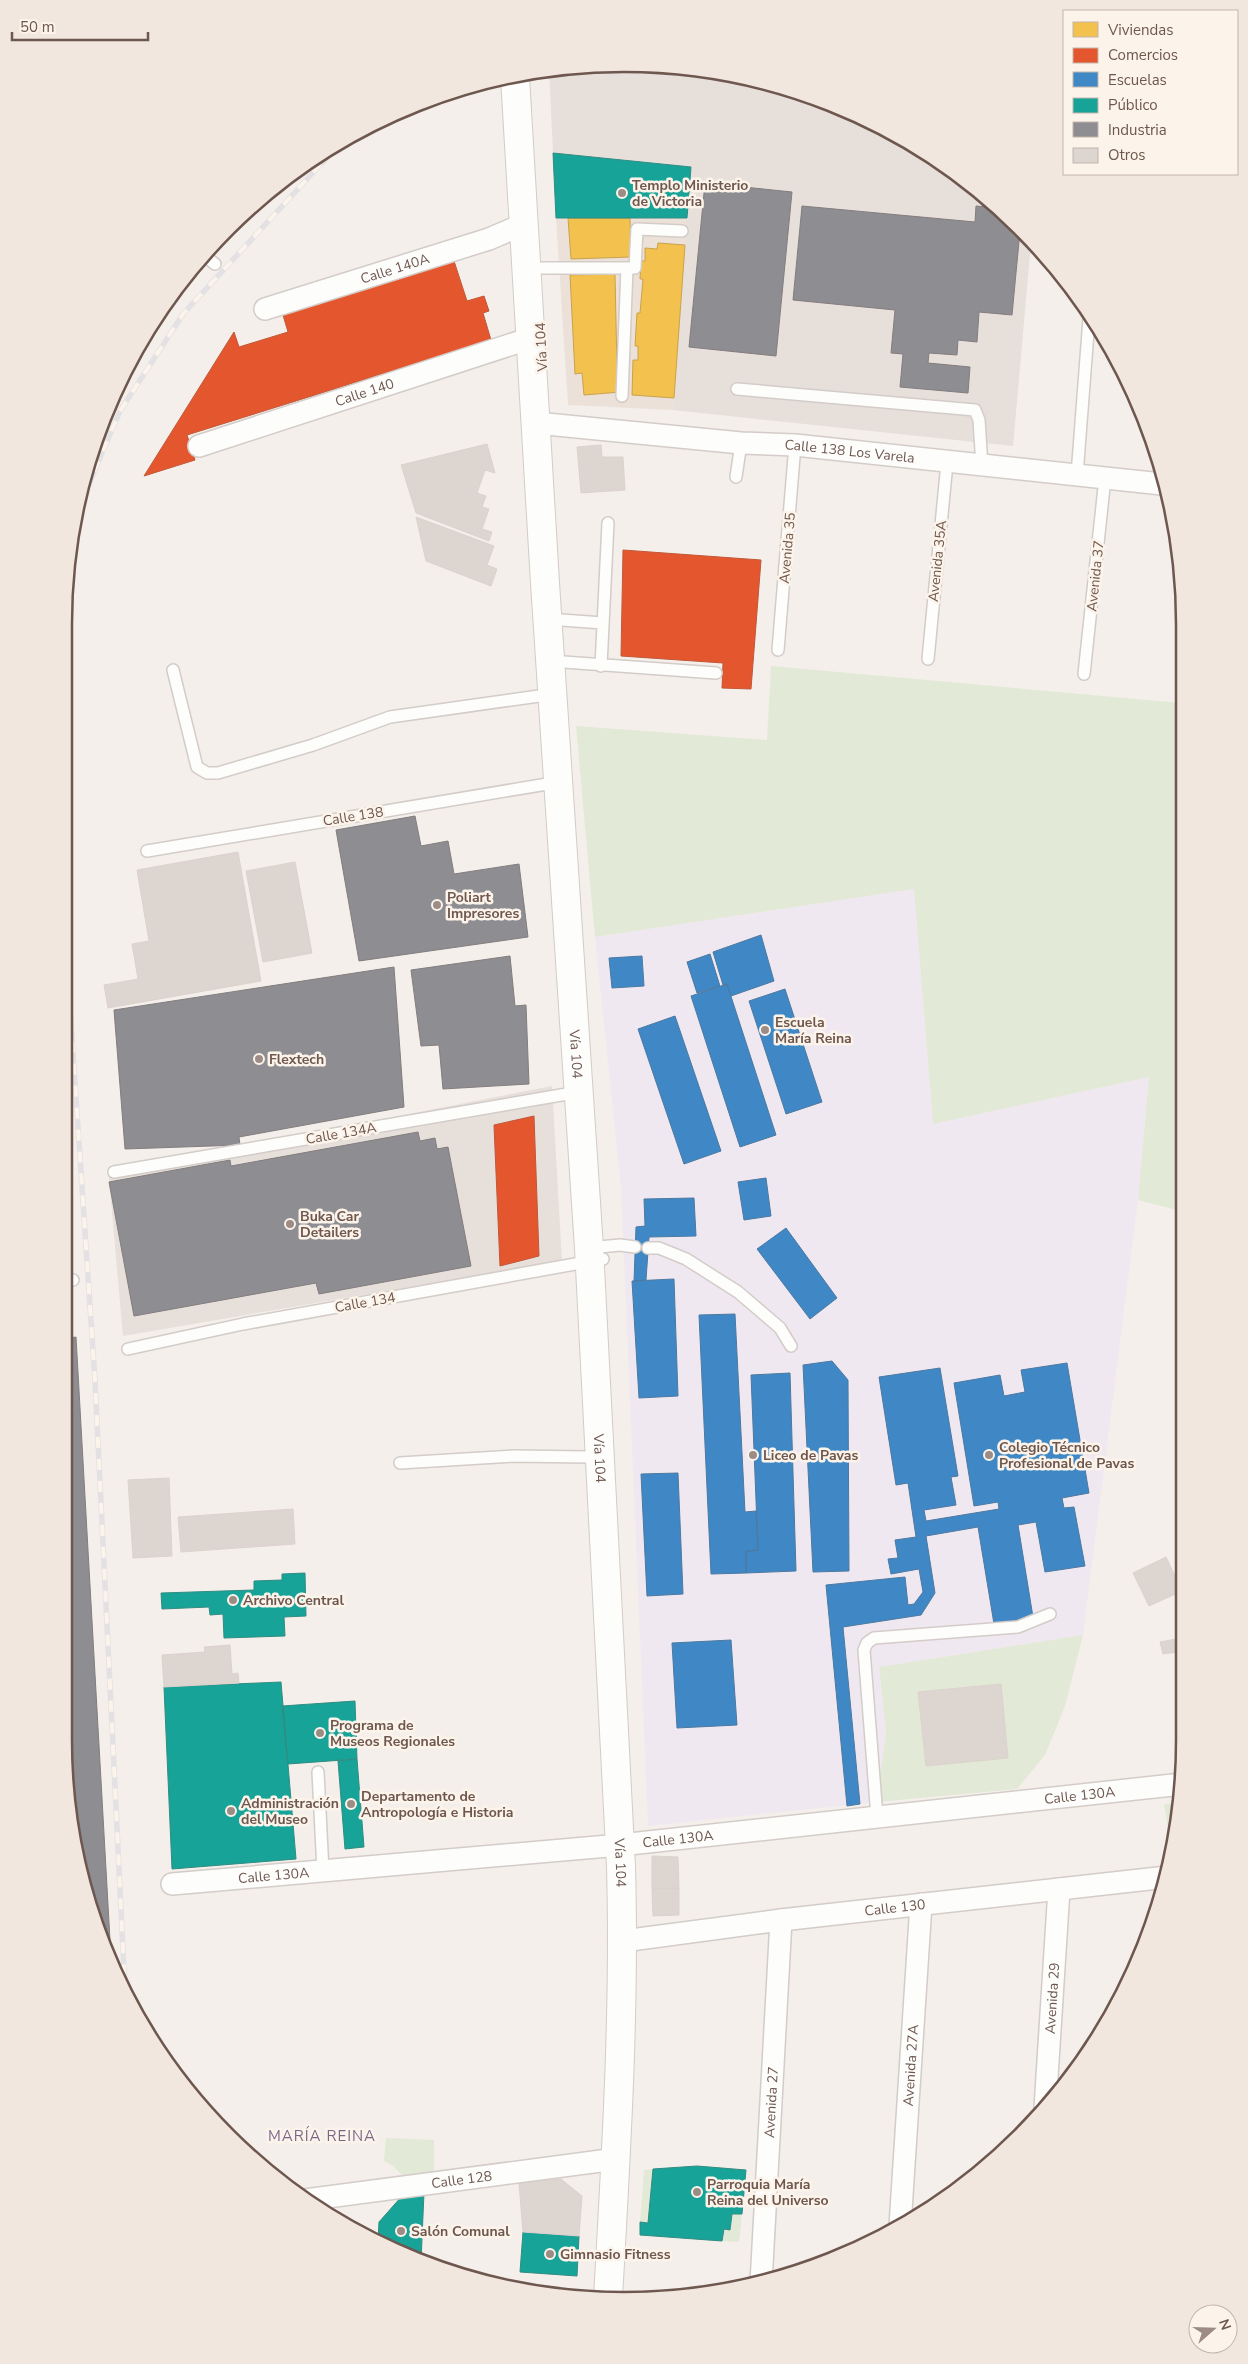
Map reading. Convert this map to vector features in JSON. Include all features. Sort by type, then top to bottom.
[{"type":"main road","name":"Vía 104","points":[[529,81],[538,268],[540,424],[550,661],[594,1256],[600,1460],[620,1845],[623,1941],[616,2159],[608,2291]]},
{"type":"main road","name":"Vía 104","points":[[515,83],[531,338],[540,424]]},
{"type":"street","name":"Calle 140A","points":[[265,309],[489,239],[524,224]]},
{"type":"street","name":"Calle 140","points":[[199,446],[531,338]]},
{"type":"street","name":"Calle 138 Los Varela","points":[[540,424],[741,443],[795,445],[947,463],[1158,484]]},
{"type":"street","name":"Calle 130A","points":[[172,1884],[620,1845],[1173,1785]]},
{"type":"street","name":"Calle 130","points":[[623,1941],[781,1920],[1158,1877]]},
{"type":"street","name":"Avenida 29","points":[[1046,2096],[1059,1889]]},
{"type":"street","name":"Avenida 27A","points":[[901,2218],[921,1904]]},
{"type":"street","name":"Avenida 27","points":[[761,2274],[781,1920]]},
{"type":"street","name":"Calle 128","points":[[317,2198],[616,2159]]},
{"type":"lane","points":[[538,268],[636,268],[637,229],[682,231]]},
{"type":"lane","points":[[209,260],[215,264]]},
{"type":"lane","points":[[622,396],[627,268]]},
{"type":"lane","points":[[1077,476],[1088,327]]},
{"type":"lane","points":[[737,389],[975,410],[979,420],[982,466]]},
{"type":"lane","points":[[736,477],[741,443]]},
{"type":"lane","name":"Avenida 35","points":[[778,650],[795,445]]},
{"type":"lane","name":"Avenida 35A","points":[[928,660],[947,463]]},
{"type":"lane","name":"Avenida 37","points":[[1084,674],[1105,478]]},
{"type":"lane","points":[[601,666],[608,523]]},
{"type":"lane","points":[[548,619],[603,623]]},
{"type":"lane","points":[[550,661],[716,673]]},
{"type":"lane","points":[[173,670],[197,767],[207,773],[218,773],[313,744],[390,717],[553,694]]},
{"type":"lane","name":"Calle 138","points":[[147,850],[559,782]]},
{"type":"lane","name":"Calle 134A","points":[[114,1172],[567,1094]]},
{"type":"lane","name":"Calle 134","points":[[128,1349],[243,1324],[594,1256],[620,1246],[636,1247]]},
{"type":"lane","points":[[648,1248],[659,1248],[686,1258],[738,1292],[780,1328],[790,1346]]},
{"type":"lane","points":[[400,1463],[513,1456],[588,1457],[600,1460]]},
{"type":"lane","points":[[877,1817],[864,1650],[867,1643],[874,1638],[1018,1627],[1050,1614]]},
{"type":"lane","points":[[318,1772],[323,1871]]},
{"type":"shaded area","points":[[624,72],[696,77],[767,91],[835,114],[900,146],[930,165],[988,209],[1030,251],[1013,446],[673,410],[690,168],[553,153],[549,77]]},
{"type":"shaded area","points":[[556,218],[687,218],[673,410],[568,405]]},
{"type":"shaded area","points":[[914,889],[933,1124],[1149,1077],[1138,1200],[1083,1635],[879,1667],[886,1732],[877,1802],[648,1826],[621,1188],[595,937]]},
{"type":"shaded area","name":"Buka Car Detailers","points":[[552,1086],[562,1261],[123,1336],[108,1167],[383,1119]]},
{"type":"green space","points":[[771,666],[1176,703],[1176,1210],[1138,1200],[1149,1077],[933,1124],[914,889],[595,937],[576,726],[767,740]]},
{"type":"green space","points":[[1083,1635],[1065,1706],[1045,1755],[1017,1789],[877,1802],[886,1732],[879,1667]],"holes":[[[1000,1684],[1008,1758],[926,1766],[918,1692]]]},
{"type":"green space","points":[[1172,1803],[1168,1829],[1164,1804]]},
{"type":"green space","points":[[386,2138],[434,2140],[434,2174],[405,2178],[392,2165],[384,2161]]},
{"type":"green space","points":[[653,2169],[648,2223],[640,2222],[644,2170]]},
{"type":"green space","points":[[732,2214],[742,2214],[739,2242],[722,2241],[724,2229],[730,2230]]},
{"type":"building: Viviendas","points":[[568,218],[630,218],[631,257],[571,259]]},
{"type":"building: Viviendas","points":[[658,243],[685,245],[674,398],[632,395],[633,360],[638,360],[638,346],[635,346],[637,313],[640,313],[643,279],[640,279],[641,261],[645,261],[645,248],[657,249]]},
{"type":"building: Viviendas","points":[[615,274],[617,370],[620,371],[621,392],[584,395],[582,373],[575,374],[570,275]]},
{"type":"building: Comercios","points":[[454,261],[467,301],[484,296],[489,311],[483,313],[491,340],[187,435],[195,460],[144,476],[234,332],[239,347],[288,332],[283,315]]},
{"type":"building: Comercios","points":[[623,550],[761,560],[751,689],[722,688],[723,663],[621,656]]},
{"type":"building: Comercios","points":[[534,1116],[539,1256],[500,1266],[494,1125]]},
{"type":"building: Escuelas","points":[[761,935],[774,981],[731,996],[727,984],[723,985],[713,952]]},
{"type":"building: Escuelas","points":[[710,954],[720,986],[697,993],[687,962]]},
{"type":"building: Escuelas","points":[[642,956],[644,986],[612,988],[609,958]]},
{"type":"building: Escuelas","points":[[727,984],[776,1135],[740,1147],[691,996]]},
{"type":"building: Escuelas","points":[[785,989],[822,1102],[786,1114],[749,1001]]},
{"type":"building: Escuelas","points":[[675,1016],[721,1151],[684,1164],[638,1029]]},
{"type":"building: Escuelas","points":[[766,1178],[771,1216],[744,1220],[738,1182]]},
{"type":"building: Escuelas","points":[[694,1198],[696,1236],[649,1237],[646,1280],[634,1281],[636,1227],[645,1226],[644,1199]]},
{"type":"building: Escuelas","points":[[786,1228],[837,1298],[810,1319],[757,1249]]},
{"type":"building: Escuelas","points":[[674,1279],[678,1396],[639,1398],[632,1281]]},
{"type":"building: Escuelas","points":[[735,1314],[745,1512],[756,1511],[758,1550],[746,1551],[746,1573],[711,1574],[699,1315]]},
{"type":"building: Escuelas","points":[[832,1361],[848,1380],[849,1571],[813,1572],[803,1365]]},
{"type":"building: Escuelas","points":[[1067,1363],[1089,1493],[1062,1498],[1064,1508],[1074,1507],[1085,1566],[1045,1572],[1036,1522],[1018,1525],[1033,1617],[994,1624],[978,1527],[926,1536],[935,1593],[921,1615],[843,1627],[860,1804],[847,1806],[826,1585],[905,1577],[908,1605],[914,1604],[923,1592],[919,1569],[891,1574],[888,1559],[898,1558],[895,1540],[916,1537],[908,1483],[896,1485],[879,1377],[940,1368],[958,1476],[951,1477],[956,1505],[924,1510],[926,1521],[999,1509],[998,1502],[974,1506],[954,1383],[1000,1375],[1004,1396],[1025,1392],[1021,1370]]},
{"type":"building: Escuelas","points":[[790,1373],[796,1571],[746,1573],[746,1551],[758,1550],[751,1375]]},
{"type":"building: Escuelas","points":[[678,1473],[683,1594],[647,1596],[641,1474]]},
{"type":"building: Escuelas","points":[[731,1640],[737,1725],[677,1728],[672,1643]]},
{"type":"building: Público","name":"Templo Ministerio de Victoria","points":[[553,153],[691,167],[687,218],[556,218]]},
{"type":"building: Público","name":"Archivo Central","points":[[305,1573],[306,1616],[284,1617],[285,1636],[224,1638],[223,1614],[210,1615],[209,1607],[162,1609],[161,1593],[254,1590],[254,1581],[282,1580],[282,1574]]},
{"type":"building: Público","name":"Administración del Museo","points":[[281,1682],[296,1859],[172,1869],[164,1687]]},
{"type":"building: Público","name":"Programa de Museos Regionales","points":[[355,1701],[357,1759],[288,1764],[282,1706]]},
{"type":"building: Público","name":"Departamento de Antropología e Historia","points":[[357,1759],[364,1847],[345,1849],[338,1761]]},
{"type":"building: Público","name":"Parroquia María Reina del Universo","points":[[697,2166],[746,2170],[742,2214],[732,2214],[730,2230],[724,2229],[722,2241],[640,2235],[640,2222],[648,2223],[653,2169]]},
{"type":"building: Público","name":"Salón Comunal","points":[[424,2192],[421,2253],[378,2234],[379,2222],[402,2196]]},
{"type":"building: Público","name":"Gimnasio Fitness","points":[[523,2232],[579,2236],[577,2276],[520,2272]]},
{"type":"building: Industria","points":[[705,183],[792,192],[776,356],[689,347]]},
{"type":"building: Industria","points":[[802,206],[975,222],[976,206],[985,207],[1019,239],[1012,315],[979,312],[977,342],[958,340],[957,355],[929,353],[928,363],[970,367],[968,393],[900,387],[903,354],[891,353],[895,310],[793,300]]},
{"type":"building: Industria","name":"Poliart Impresores","points":[[415,816],[421,846],[448,841],[454,874],[519,864],[528,937],[359,961],[336,830]]},
{"type":"building: Industria","points":[[510,956],[515,1006],[526,1005],[529,1084],[443,1089],[439,1045],[421,1046],[411,970]]},
{"type":"building: Industria","name":"Flextech","points":[[394,967],[404,1107],[239,1137],[240,1145],[125,1149],[114,1010]]},
{"type":"building: Industria","name":"Buka Car Detailers","points":[[418,1132],[420,1141],[435,1138],[437,1149],[448,1147],[471,1266],[319,1294],[316,1283],[134,1316],[109,1182],[230,1160],[231,1166]]},
{"type":"building: Industria","points":[[76,1337],[110,1940],[91,1883],[83,1848],[74,1776],[72,1740],[72,1338]]},
{"type":"building: Otros","points":[[487,444],[495,473],[485,470],[477,493],[486,496],[482,507],[489,509],[482,529],[492,532],[489,541],[416,513],[401,465]]},
{"type":"building: Otros","points":[[601,445],[602,457],[623,457],[625,490],[581,493],[577,447]]},
{"type":"building: Otros","points":[[416,517],[494,546],[487,565],[497,569],[491,586],[426,561]]},
{"type":"building: Otros","points":[[238,852],[261,981],[108,1008],[104,985],[138,979],[132,944],[149,941],[137,870]]},
{"type":"building: Otros","points":[[295,862],[312,953],[263,962],[246,871]]},
{"type":"building: Otros","points":[[169,1478],[172,1556],[133,1558],[128,1480]]},
{"type":"building: Otros","points":[[293,1509],[295,1544],[181,1552],[178,1517]]},
{"type":"building: Otros","points":[[1166,1557],[1176,1578],[1176,1594],[1149,1606],[1133,1573]]},
{"type":"building: Otros","points":[[1176,1639],[1176,1652],[1163,1654],[1160,1642]]},
{"type":"building: Otros","points":[[230,1645],[232,1674],[238,1673],[239,1683],[164,1687],[162,1655],[205,1652],[204,1647]]},
{"type":"building: Otros","points":[[1001,1684],[1008,1758],[926,1766],[918,1692]]},
{"type":"building: Otros","points":[[652,1856],[678,1857],[679,1888],[652,1889]]},
{"type":"building: Otros","points":[[679,1888],[679,1915],[653,1916],[652,1889]]},
{"type":"building: Otros","points":[[561,2179],[582,2196],[579,2236],[523,2232],[519,2183]]},
{"type":"railway","points":[[94,473],[120,411],[183,314],[323,162]]},
{"type":"railway","points":[[72,1037],[95,1381],[124,1973]]},
{"type":"place","name":"Templo Ministerio de Victoria","points":[[622,193]]},
{"type":"place","name":"Poliart Impresores","points":[[437,905]]},
{"type":"place","name":"Escuela María Reina","points":[[765,1030]]},
{"type":"place","name":"Flextech","points":[[259,1059]]},
{"type":"place","name":"Buka Car Detailers","points":[[290,1224]]},
{"type":"place","name":"Liceo de Pavas","points":[[753,1455]]},
{"type":"place","name":"Colegio Técnico Profesional de Pavas","points":[[989,1455]]},
{"type":"place","name":"Archivo Central","points":[[233,1600]]},
{"type":"place","name":"Programa de Museos Regionales","points":[[320,1733]]},
{"type":"place","name":"Departamento de Antropología e Historia","points":[[351,1804]]},
{"type":"place","name":"Administración del Museo","points":[[231,1811]]},
{"type":"place","name":"Parroquia María Reina del Universo","points":[[697,2192]]},
{"type":"place","name":"Salón Comunal","points":[[401,2231]]},
{"type":"place","name":"Gimnasio Fitness","points":[[550,2254]]},
{"type":"district","name":"MARÍA REINA","points":[[322,2136]]}]
